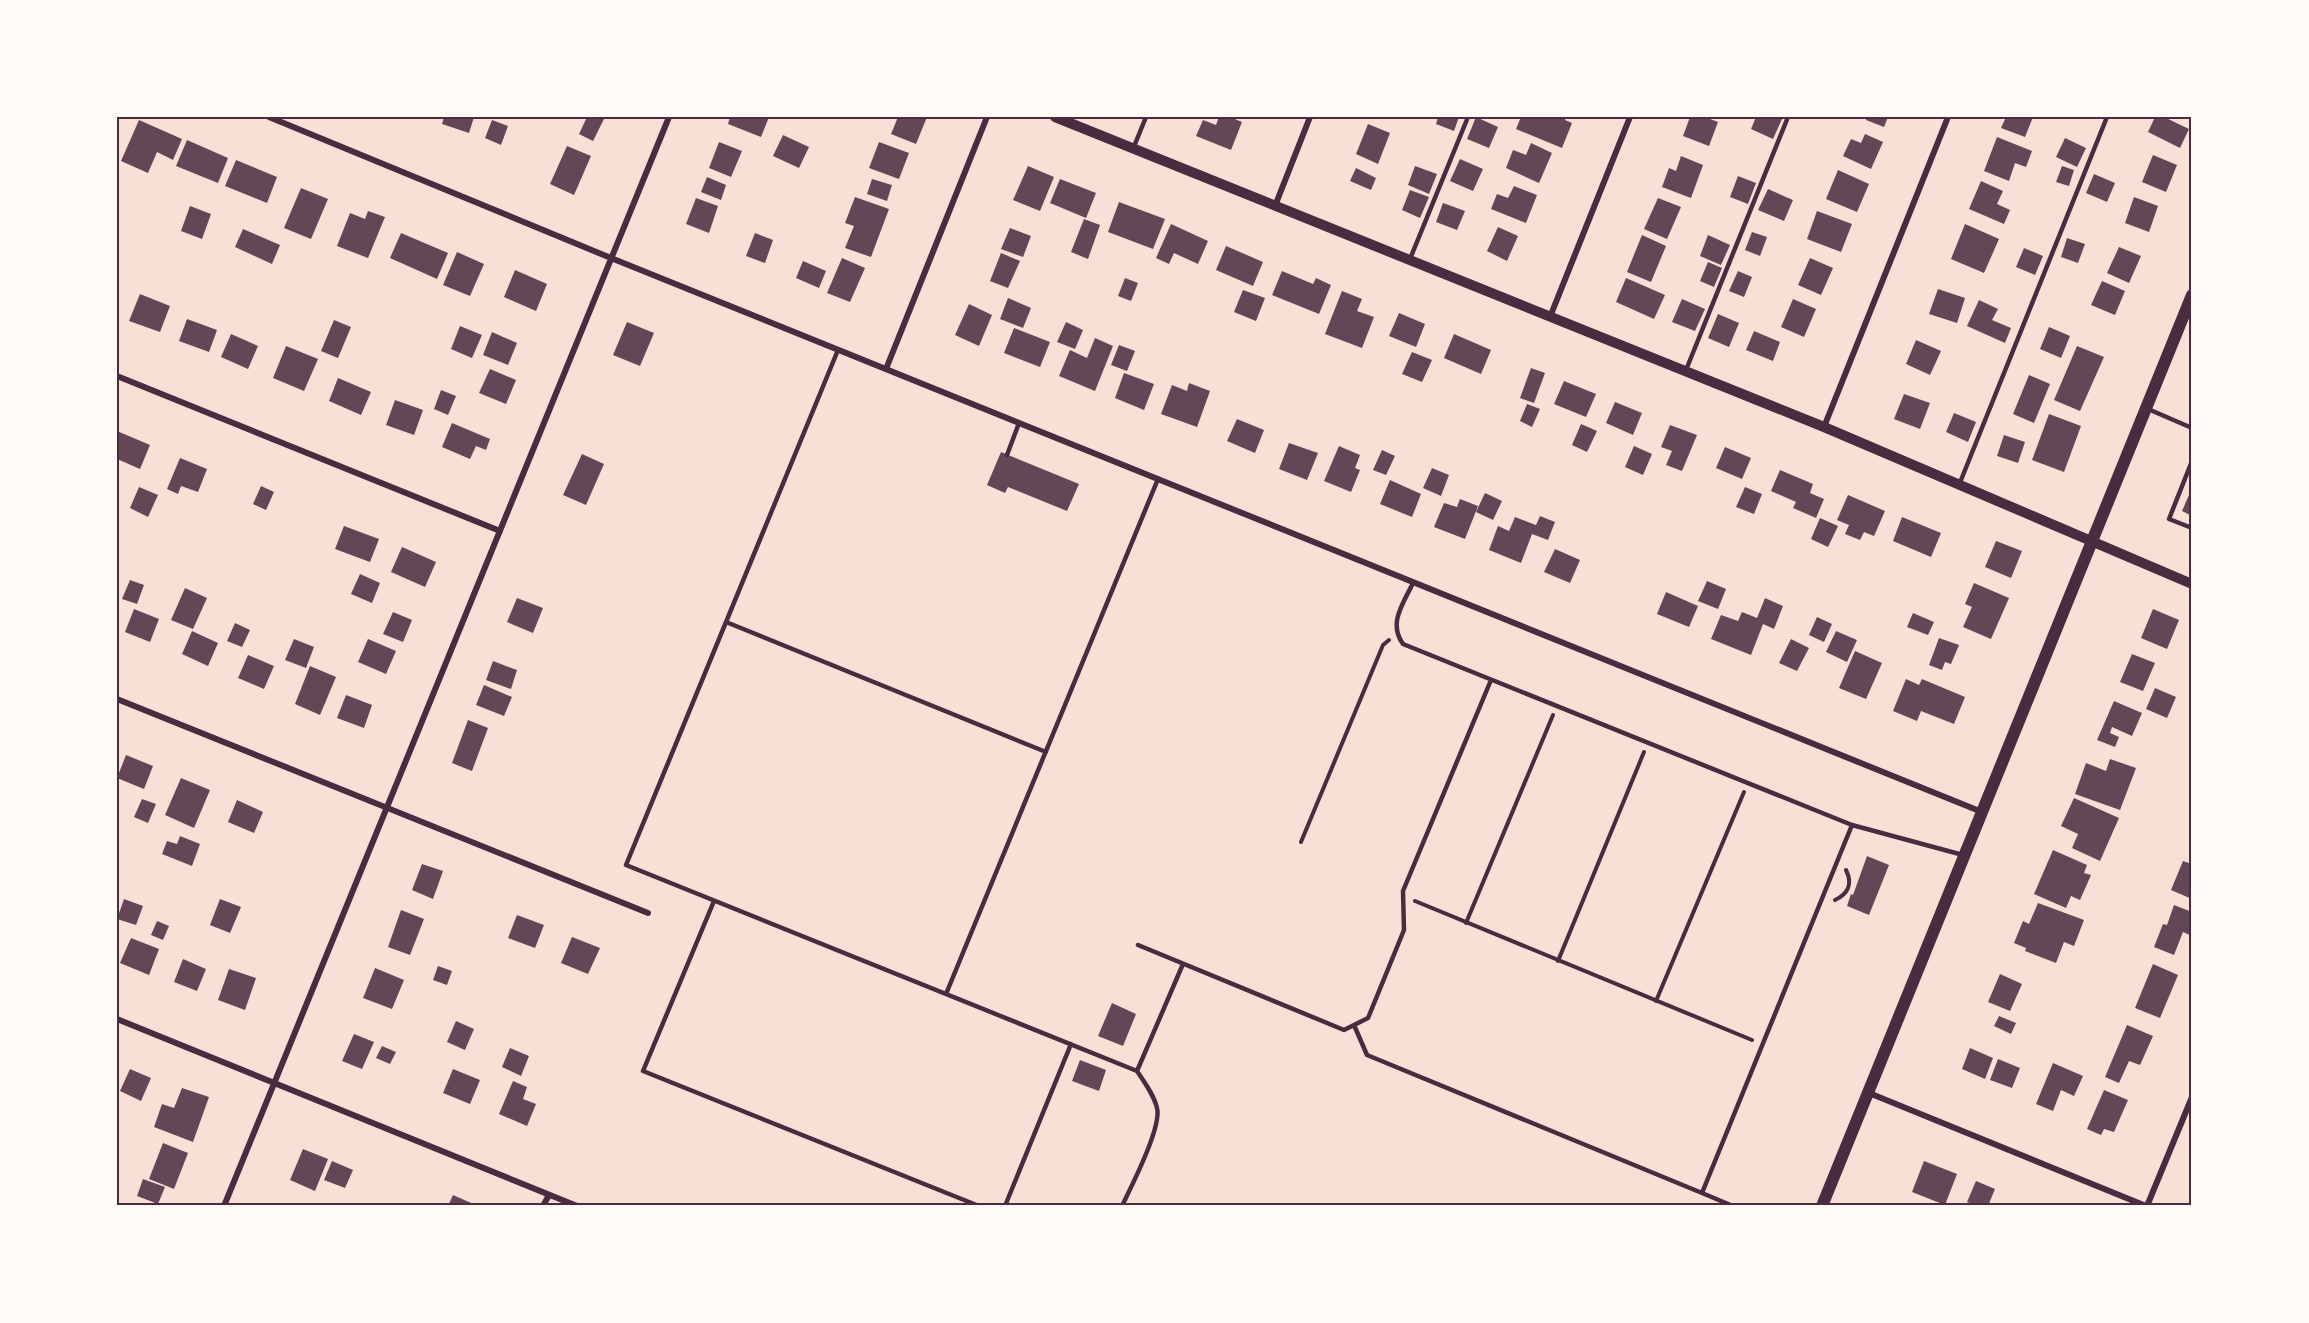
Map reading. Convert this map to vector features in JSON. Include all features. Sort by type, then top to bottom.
[{"type":"main road","points":[[1822,1206],[2192,295]]},
{"type":"street","points":[[270,117],[611,258],[1982,813]]},
{"type":"street","points":[[224,1206],[669,117]]},
{"type":"street","points":[[886,369],[987,117]]},
{"type":"street","points":[[1055,117],[1824,427],[2091,543],[2192,584]]},
{"type":"street","points":[[1275,206],[1310,117]]},
{"type":"street","points":[[1550,317],[1630,117]]},
{"type":"street","points":[[1824,427],[1948,117]]},
{"type":"street","points":[[117,376],[500,531]]},
{"type":"street","points":[[117,699],[648,914]]},
{"type":"street","points":[[117,1019],[577,1206]]},
{"type":"street","points":[[1869,1093],[2146,1206],[2192,1097]]},
{"type":"street","points":[[543,1206],[549,1195]]},
{"type":"lane","points":[[1133,149],[1146,117]]},
{"type":"lane","points":[[1410,260],[1468,117]]},
{"type":"lane","points":[[1685,372],[1788,117]]},
{"type":"lane","points":[[1959,485],[2107,117]]},
{"type":"lane","points":[[838,350],[626,866],[1137,1071],[1149,1089],[1158,1111],[1153,1136],[1122,1206]]},
{"type":"lane","points":[[2146,408],[2192,428]]},
{"type":"lane","points":[[1007,454],[1019,423]]},
{"type":"lane","points":[[2192,461],[2169,519],[2192,528]]},
{"type":"lane","points":[[946,994],[1158,480]]},
{"type":"lane","points":[[1413,583],[1395,624],[1396,634],[1403,644],[1852,825],[1965,855]]},
{"type":"lane","points":[[726,622],[1046,752]]},
{"type":"lane","points":[[1138,945],[1344,1030],[1368,1018],[1404,930],[1403,891],[1491,680]]},
{"type":"lane","points":[[1702,1193],[1852,825]]},
{"type":"lane","points":[[714,901],[643,1071],[979,1206]]},
{"type":"lane","points":[[1137,1071],[1183,964]]},
{"type":"lane","points":[[1354,1025],[1367,1055],[1733,1206]]},
{"type":"lane","points":[[1005,1206],[1071,1044]]},
{"type":"path","points":[[1301,842],[1383,645],[1396,634]]},
{"type":"path","points":[[1466,922],[1557,706]]},
{"type":"path","points":[[1558,961],[1648,742]]},
{"type":"path","points":[[1656,1001],[1748,783]]},
{"type":"path","points":[[1403,896],[1762,1044]]},
{"type":"building","points":[[444,117],[474,117],[469,133],[442,124]]},
{"type":"building","points":[[587,117],[605,117],[593,141],[579,134]]},
{"type":"building","points":[[730,117],[769,117],[761,137],[728,124]]},
{"type":"building","points":[[898,117],[927,117],[916,144],[891,134]]},
{"type":"building","points":[[1219,117],[1230,117],[1242,122],[1231,150],[1196,136],[1203,120],[1216,125]]},
{"type":"building","points":[[1438,117],[1459,117],[1454,131],[1436,124]]},
{"type":"building","points":[[1476,117],[1498,127],[1489,148],[1467,139]]},
{"type":"building","points":[[1521,117],[1566,117],[1565,120],[1572,123],[1562,148],[1516,129]]},
{"type":"building","points":[[1690,117],[1705,117],[1718,122],[1709,146],[1683,136]]},
{"type":"building","points":[[1756,117],[1782,119],[1773,139],[1751,129]]},
{"type":"building","points":[[1867,117],[1888,117],[1884,127],[1866,120]]},
{"type":"building","points":[[2006,117],[2033,117],[2025,137],[2001,128]]},
{"type":"building","points":[[2155,117],[2164,117],[2189,129],[2180,148],[2148,132]]},
{"type":"building","points":[[139,120],[182,139],[173,160],[157,152],[148,173],[121,161]]},
{"type":"building","points":[[492,120],[508,126],[501,145],[485,138]]},
{"type":"building","points":[[1368,124],[1390,133],[1378,164],[1356,154]]},
{"type":"building","points":[[1865,134],[1883,142],[1871,169],[1843,156],[1851,139],[1861,143]]},
{"type":"building","points":[[783,135],[809,147],[799,168],[773,156]]},
{"type":"building","points":[[1997,137],[2032,151],[2026,167],[2015,163],[2009,181],[1984,171]]},
{"type":"building","points":[[2065,138],[2086,148],[2077,167],[2056,157]]},
{"type":"building","points":[[187,140],[228,158],[218,183],[176,166]]},
{"type":"building","points":[[719,142],[742,151],[731,177],[709,168]]},
{"type":"building","points":[[879,142],[909,153],[899,179],[869,168]]},
{"type":"building","points":[[1531,143],[1552,153],[1539,183],[1506,168],[1513,150],[1526,155]]},
{"type":"building","points":[[567,146],[591,156],[574,195],[550,184]]},
{"type":"building","points":[[2153,155],[2177,165],[2166,192],[2142,182]]},
{"type":"building","points":[[1681,156],[1703,165],[1691,198],[1662,187],[1669,168],[1676,171]]},
{"type":"building","points":[[1460,159],[1483,169],[1473,191],[1450,181]]},
{"type":"building","points":[[236,160],[277,177],[267,203],[225,186]]},
{"type":"building","points":[[1028,166],[1054,177],[1040,211],[1013,200]]},
{"type":"building","points":[[1415,166],[1437,174],[1429,194],[1408,185]]},
{"type":"building","points":[[2062,166],[2074,170],[2069,186],[2056,182]]},
{"type":"building","points":[[1356,168],[1376,178],[1371,190],[1350,181]]},
{"type":"building","points":[[1838,170],[1869,184],[1857,212],[1826,199]]},
{"type":"building","points":[[2094,174],[2115,183],[2107,202],[2086,193]]},
{"type":"building","points":[[1738,176],[1756,183],[1748,204],[1730,197]]},
{"type":"building","points":[[707,177],[726,185],[721,200],[701,192]]},
{"type":"building","points":[[872,179],[892,185],[887,201],[867,194]]},
{"type":"building","points":[[1060,179],[1096,193],[1086,218],[1050,203]]},
{"type":"building","points":[[1981,181],[2003,191],[1997,204],[2010,210],[2004,224],[1969,209]]},
{"type":"building","points":[[1514,186],[1537,195],[1526,223],[1491,209],[1497,194],[1508,198]]},
{"type":"building","points":[[301,188],[328,199],[311,239],[284,228]]},
{"type":"building","points":[[1768,189],[1793,200],[1784,221],[1758,210]]},
{"type":"building","points":[[1410,190],[1429,197],[1420,218],[1402,210]]},
{"type":"building","points":[[855,197],[889,209],[871,257],[845,248],[854,226],[845,223]]},
{"type":"building","points":[[2134,197],[2158,206],[2149,232],[2125,223]]},
{"type":"building","points":[[696,198],[718,206],[709,233],[686,224]]},
{"type":"building","points":[[1658,198],[1681,207],[1667,239],[1644,229]]},
{"type":"building","points":[[1119,202],[1165,219],[1153,249],[1108,232]]},
{"type":"building","points":[[1443,203],[1465,211],[1457,230],[1436,222]]},
{"type":"building","points":[[190,206],[211,214],[202,239],[181,231]]},
{"type":"building","points":[[368,211],[385,217],[368,258],[337,246],[350,213],[365,219]]},
{"type":"building","points":[[1817,211],[1852,224],[1841,252],[1807,239]]},
{"type":"building","points":[[1084,219],[1100,225],[1088,259],[1071,252]]},
{"type":"building","points":[[1171,224],[1208,241],[1198,264],[1174,253],[1169,264],[1156,258]]},
{"type":"building","points":[[1965,224],[1999,239],[1984,273],[1951,259]]},
{"type":"building","points":[[1498,227],[1518,236],[1507,261],[1487,251]]},
{"type":"building","points":[[1010,228],[1031,236],[1023,257],[1001,249]]},
{"type":"building","points":[[243,229],[280,245],[272,264],[235,247]]},
{"type":"building","points":[[1752,232],[1767,237],[1760,256],[1745,250]]},
{"type":"building","points":[[401,233],[448,253],[437,279],[390,258]]},
{"type":"building","points":[[755,233],[773,240],[765,263],[746,256]]},
{"type":"building","points":[[1642,235],[1666,246],[1651,282],[1627,272]]},
{"type":"building","points":[[1708,235],[1730,245],[1721,265],[1700,256]]},
{"type":"building","points":[[2067,238],[2085,244],[2078,263],[2061,257]]},
{"type":"building","points":[[1226,246],[1263,262],[1253,286],[1216,270]]},
{"type":"building","points":[[2119,247],[2141,256],[2129,283],[2107,273]]},
{"type":"building","points":[[2024,248],[2043,256],[2035,275],[2016,267]]},
{"type":"building","points":[[457,252],[484,264],[470,296],[443,285]]},
{"type":"building","points":[[1001,253],[1020,261],[1008,288],[990,281]]},
{"type":"building","points":[[842,258],[865,268],[850,302],[827,293]]},
{"type":"building","points":[[1810,258],[1833,268],[1821,295],[1798,285]]},
{"type":"building","points":[[803,261],[826,271],[819,288],[796,278]]},
{"type":"building","points":[[1708,262],[1722,268],[1714,287],[1700,281]]},
{"type":"building","points":[[515,270],[547,284],[536,311],[504,297]]},
{"type":"building","points":[[1282,271],[1313,284],[1316,278],[1331,285],[1319,314],[1272,295]]},
{"type":"building","points":[[1738,271],[1752,277],[1744,297],[1729,291]]},
{"type":"building","points":[[1125,278],[1138,283],[1131,301],[1118,296]]},
{"type":"building","points":[[1626,278],[1665,295],[1654,319],[1616,302]]},
{"type":"building","points":[[2102,281],[2125,291],[2115,315],[2091,305]]},
{"type":"building","points":[[1938,289],[1965,298],[1957,323],[1929,314]]},
{"type":"building","points":[[1243,290],[1265,298],[1256,321],[1234,312]]},
{"type":"building","points":[[1342,291],[1362,299],[1357,311],[1374,317],[1362,348],[1325,334]]},
{"type":"building","points":[[140,294],[170,306],[160,332],[129,321]]},
{"type":"building","points":[[1008,298],[1031,308],[1023,328],[1000,319]]},
{"type":"building","points":[[1682,299],[1705,309],[1695,331],[1672,322]]},
{"type":"building","points":[[1793,299],[1816,309],[1804,337],[1781,327]]},
{"type":"building","points":[[1979,300],[1998,309],[1992,320],[2011,328],[2005,343],[1967,326]]},
{"type":"building","points":[[969,304],[992,315],[979,346],[955,335]]},
{"type":"building","points":[[1399,313],[1425,324],[1416,347],[1389,336]]},
{"type":"building","points":[[1718,314],[1739,323],[1729,347],[1708,338]]},
{"type":"building","points":[[187,319],[217,330],[209,352],[179,341]]},
{"type":"building","points":[[334,320],[351,327],[338,358],[321,351]]},
{"type":"building","points":[[627,322],[654,333],[640,366],[613,355]]},
{"type":"building","points":[[1066,322],[1083,330],[1075,349],[1057,342]]},
{"type":"building","points":[[460,326],[482,335],[472,358],[451,349]]},
{"type":"building","points":[[2049,327],[2070,336],[2061,358],[2040,349]]},
{"type":"building","points":[[1014,328],[1050,342],[1040,367],[1004,353]]},
{"type":"building","points":[[1754,331],[1780,342],[1773,361],[1746,350]]},
{"type":"building","points":[[492,332],[517,343],[508,365],[483,355]]},
{"type":"building","points":[[231,334],[258,346],[248,369],[221,357]]},
{"type":"building","points":[[1454,334],[1491,350],[1481,374],[1444,358]]},
{"type":"building","points":[[1095,338],[1113,346],[1095,391],[1059,376],[1070,350],[1087,358]]},
{"type":"building","points":[[1916,340],[1941,351],[1930,375],[1906,364]]},
{"type":"building","points":[[1119,345],[1135,351],[1127,371],[1111,365]]},
{"type":"building","points":[[286,346],[318,359],[304,391],[273,378]]},
{"type":"building","points":[[2077,346],[2104,357],[2080,411],[2054,400]]},
{"type":"building","points":[[1412,352],[1432,360],[1422,382],[1402,374]]},
{"type":"building","points":[[1531,368],[1545,373],[1534,403],[1520,398]]},
{"type":"building","points":[[490,369],[516,380],[506,404],[479,393]]},
{"type":"building","points":[[1124,373],[1154,384],[1144,410],[1115,398]]},
{"type":"building","points":[[2029,375],[2050,384],[2034,423],[2013,414]]},
{"type":"building","points":[[338,378],[371,392],[361,415],[329,401]]},
{"type":"building","points":[[1564,381],[1596,394],[1586,417],[1554,404]]},
{"type":"building","points":[[1189,383],[1210,391],[1197,427],[1161,414],[1172,385],[1187,391]]},
{"type":"building","points":[[441,390],[456,396],[448,415],[434,409]]},
{"type":"building","points":[[1904,394],[1930,403],[1920,429],[1894,419]]},
{"type":"building","points":[[395,400],[423,410],[414,435],[386,425]]},
{"type":"building","points":[[1615,402],[1642,413],[1633,435],[1606,423]]},
{"type":"building","points":[[1527,404],[1540,409],[1532,427],[1520,421]]},
{"type":"building","points":[[1954,413],[1976,422],[1968,442],[1946,432]]},
{"type":"building","points":[[2049,414],[2081,426],[2064,472],[2032,460]]},
{"type":"building","points":[[1237,419],[1264,430],[1255,453],[1227,441]]},
{"type":"building","points":[[452,423],[490,439],[486,450],[476,446],[470,459],[442,447]]},
{"type":"building","points":[[1581,424],[1597,431],[1587,452],[1572,445]]},
{"type":"building","points":[[1670,425],[1697,435],[1682,471],[1666,465],[1672,451],[1661,447]]},
{"type":"building","points":[[117,431],[150,445],[140,469],[117,459]]},
{"type":"building","points":[[2004,435],[2025,442],[2018,463],[1997,456]]},
{"type":"building","points":[[1289,443],[1318,453],[1307,480],[1279,469]]},
{"type":"building","points":[[1339,446],[1360,455],[1355,468],[1360,470],[1351,492],[1324,481]]},
{"type":"building","points":[[1634,446],[1652,454],[1643,475],[1625,467]]},
{"type":"building","points":[[1725,447],[1751,458],[1742,479],[1716,468]]},
{"type":"building","points":[[1382,450],[1395,456],[1386,475],[1373,470]]},
{"type":"building","points":[[1001,452],[1079,484],[1067,511],[1008,487],[1005,493],[987,485]]},
{"type":"building","points":[[582,454],[604,464],[586,505],[563,495]]},
{"type":"building","points":[[180,458],[207,469],[198,492],[181,486],[178,494],[167,489]]},
{"type":"building","points":[[1432,468],[1449,475],[1441,496],[1423,488]]},
{"type":"building","points":[[1780,470],[1813,484],[1810,493],[1824,499],[1816,518],[1793,508],[1796,502],[1771,491]]},
{"type":"building","points":[[1390,480],[1421,494],[1412,517],[1380,504]]},
{"type":"building","points":[[261,486],[274,492],[266,510],[253,504]]},
{"type":"building","points":[[139,487],[158,495],[148,517],[130,508]]},
{"type":"building","points":[[1745,487],[1762,494],[1754,514],[1736,507]]},
{"type":"building","points":[[2192,488],[2192,516],[2182,511]]},
{"type":"building","points":[[1485,493],[1502,501],[1493,520],[1476,512]]},
{"type":"building","points":[[1848,495],[1885,511],[1874,536],[1864,532],[1860,540],[1845,534],[1849,525],[1837,520]]},
{"type":"building","points":[[1460,499],[1478,506],[1465,539],[1434,527],[1444,503],[1457,507]]},
{"type":"building","points":[[1540,516],[1555,522],[1548,540],[1532,534],[1521,563],[1489,550],[1498,526],[1509,531],[1515,517],[1536,525]]},
{"type":"building","points":[[1902,517],[1941,533],[1931,557],[1893,541]]},
{"type":"building","points":[[1820,518],[1838,526],[1828,547],[1811,539]]},
{"type":"building","points":[[344,526],[379,539],[370,562],[335,549]]},
{"type":"building","points":[[1996,541],[2022,551],[2011,578],[1985,567]]},
{"type":"building","points":[[402,547],[436,562],[425,587],[391,572]]},
{"type":"building","points":[[1555,549],[1580,560],[1570,583],[1544,572]]},
{"type":"building","points":[[360,574],[380,583],[372,603],[351,594]]},
{"type":"building","points":[[130,580],[144,585],[137,604],[122,599]]},
{"type":"building","points":[[1707,581],[1726,589],[1718,609],[1698,601]]},
{"type":"building","points":[[1974,583],[2009,598],[1991,639],[1963,627],[1972,607],[1965,604]]},
{"type":"building","points":[[185,588],[207,598],[193,629],[171,620]]},
{"type":"building","points":[[1666,592],[1698,606],[1689,627],[1657,614]]},
{"type":"building","points":[[517,598],[543,608],[533,633],[507,622]]},
{"type":"building","points":[[1765,598],[1783,606],[1774,629],[1763,624],[1751,655],[1711,639],[1721,615],[1738,621],[1742,612],[1757,618]]},
{"type":"building","points":[[134,609],[159,619],[150,642],[125,632]]},
{"type":"building","points":[[2153,609],[2179,620],[2167,649],[2141,638]]},
{"type":"building","points":[[393,612],[412,620],[403,642],[383,634]]},
{"type":"building","points":[[1913,613],[1934,622],[1928,635],[1907,627]]},
{"type":"building","points":[[1817,617],[1832,624],[1824,642],[1809,635]]},
{"type":"building","points":[[235,623],[250,630],[242,647],[227,641]]},
{"type":"building","points":[[192,631],[218,643],[208,666],[182,654]]},
{"type":"building","points":[[1836,631],[1857,640],[1847,662],[1826,652]]},
{"type":"building","points":[[1939,638],[1959,645],[1951,664],[1945,662],[1942,670],[1929,665]]},
{"type":"building","points":[[294,639],[314,647],[306,668],[285,660]]},
{"type":"building","points":[[368,639],[396,651],[386,674],[358,662]]},
{"type":"building","points":[[1791,639],[1809,648],[1797,671],[1779,663]]},
{"type":"building","points":[[1855,651],[1882,663],[1866,699],[1839,688]]},
{"type":"building","points":[[2132,654],[2155,663],[2143,691],[2120,682]]},
{"type":"building","points":[[248,655],[274,666],[264,689],[238,678]]},
{"type":"building","points":[[493,661],[517,670],[511,689],[486,680]]},
{"type":"building","points":[[310,666],[336,677],[320,715],[295,704]]},
{"type":"building","points":[[1906,679],[1919,685],[1922,679],[1965,697],[1954,724],[1921,711],[1917,721],[1893,711]]},
{"type":"building","points":[[484,685],[512,697],[504,716],[476,705]]},
{"type":"building","points":[[2155,688],[2176,697],[2167,718],[2146,709]]},
{"type":"building","points":[[346,695],[372,705],[364,728],[337,718]]},
{"type":"building","points":[[2114,701],[2142,713],[2132,736],[2112,727],[2110,733],[2119,737],[2115,747],[2097,740]]},
{"type":"building","points":[[468,720],[488,728],[472,771],[452,763]]},
{"type":"building","points":[[126,755],[153,766],[144,789],[117,778]]},
{"type":"building","points":[[2110,759],[2136,768],[2120,810],[2075,794],[2086,763],[2106,771]]},
{"type":"building","points":[[181,778],[210,790],[194,828],[165,815]]},
{"type":"building","points":[[2074,798],[2119,818],[2100,861],[2072,848],[2078,834],[2061,826]]},
{"type":"building","points":[[142,799],[156,804],[148,823],[134,817]]},
{"type":"building","points":[[237,800],[263,812],[254,833],[228,822]]},
{"type":"building","points":[[180,836],[200,844],[192,866],[162,854],[167,841],[177,844]]},
{"type":"building","points":[[2053,850],[2087,865],[2084,873],[2091,875],[2080,900],[2071,896],[2066,908],[2034,894]]},
{"type":"building","points":[[1867,856],[1889,865],[1869,915],[1847,906]]},
{"type":"building","points":[[2183,861],[2192,864],[2192,899],[2171,890]]},
{"type":"building","points":[[422,864],[443,871],[433,899],[412,890]]},
{"type":"building","points":[[124,899],[143,906],[136,925],[117,919]]},
{"type":"building","points":[[220,899],[241,907],[230,933],[210,925]]},
{"type":"building","points":[[2038,903],[2084,920],[2074,946],[2064,942],[2056,963],[2025,951],[2026,948],[2014,943],[2023,921],[2029,924]]},
{"type":"building","points":[[2174,905],[2192,912],[2192,936],[2183,932],[2174,955],[2154,947],[2163,924],[2167,925]]},
{"type":"building","points":[[401,910],[424,919],[410,955],[388,947]]},
{"type":"building","points":[[517,915],[544,925],[535,948],[508,938]]},
{"type":"building","points":[[157,921],[169,926],[163,940],[151,935]]},
{"type":"building","points":[[572,937],[600,948],[588,974],[561,963]]},
{"type":"building","points":[[131,938],[159,949],[149,975],[120,963]]},
{"type":"building","points":[[183,959],[206,969],[197,991],[174,982]]},
{"type":"building","points":[[2153,964],[2178,975],[2160,1018],[2135,1008]]},
{"type":"building","points":[[438,966],[452,971],[447,985],[433,980]]},
{"type":"building","points":[[375,968],[404,980],[392,1009],[363,998]]},
{"type":"building","points":[[229,969],[256,978],[245,1010],[218,1000]]},
{"type":"building","points":[[2000,974],[2022,984],[2010,1011],[1988,1002]]},
{"type":"building","points":[[1112,1003],[1136,1014],[1123,1046],[1098,1036]]},
{"type":"building","points":[[1999,1016],[2016,1023],[2011,1034],[1994,1026]]},
{"type":"building","points":[[456,1021],[474,1029],[465,1050],[447,1042]]},
{"type":"building","points":[[2127,1025],[2153,1036],[2140,1065],[2129,1061],[2119,1083],[2105,1077]]},
{"type":"building","points":[[354,1034],[374,1042],[362,1069],[342,1061]]},
{"type":"building","points":[[382,1046],[396,1052],[390,1064],[376,1058]]},
{"type":"building","points":[[510,1048],[529,1056],[521,1076],[502,1067]]},
{"type":"building","points":[[1970,1048],[1993,1058],[1985,1079],[1962,1069]]},
{"type":"building","points":[[1998,1059],[2020,1068],[2012,1088],[1990,1080]]},
{"type":"building","points":[[1080,1060],[1106,1070],[1099,1091],[1072,1081]]},
{"type":"building","points":[[2053,1063],[2083,1076],[2074,1096],[2061,1090],[2053,1111],[2036,1104]]},
{"type":"building","points":[[130,1069],[151,1078],[141,1101],[120,1091]]},
{"type":"building","points":[[453,1069],[480,1080],[470,1104],[443,1093]]},
{"type":"building","points":[[513,1081],[527,1087],[523,1099],[536,1104],[527,1126],[499,1114]]},
{"type":"building","points":[[182,1088],[209,1097],[193,1142],[154,1127],[162,1104],[174,1108]]},
{"type":"building","points":[[2104,1090],[2128,1100],[2114,1132],[2104,1129],[2101,1135],[2087,1129]]},
{"type":"building","points":[[163,1143],[188,1153],[174,1189],[149,1179]]},
{"type":"building","points":[[303,1149],[328,1159],[315,1191],[290,1180]]},
{"type":"building","points":[[332,1161],[353,1170],[345,1188],[324,1180]]},
{"type":"building","points":[[1924,1161],[1957,1174],[1945,1205],[1912,1192]]},
{"type":"building","points":[[143,1179],[165,1187],[158,1204],[137,1196]]},
{"type":"building","points":[[1976,1181],[1995,1189],[1988,1206],[1977,1206],[1967,1202]]},
{"type":"building","points":[[453,1195],[478,1206],[448,1206]]}]
